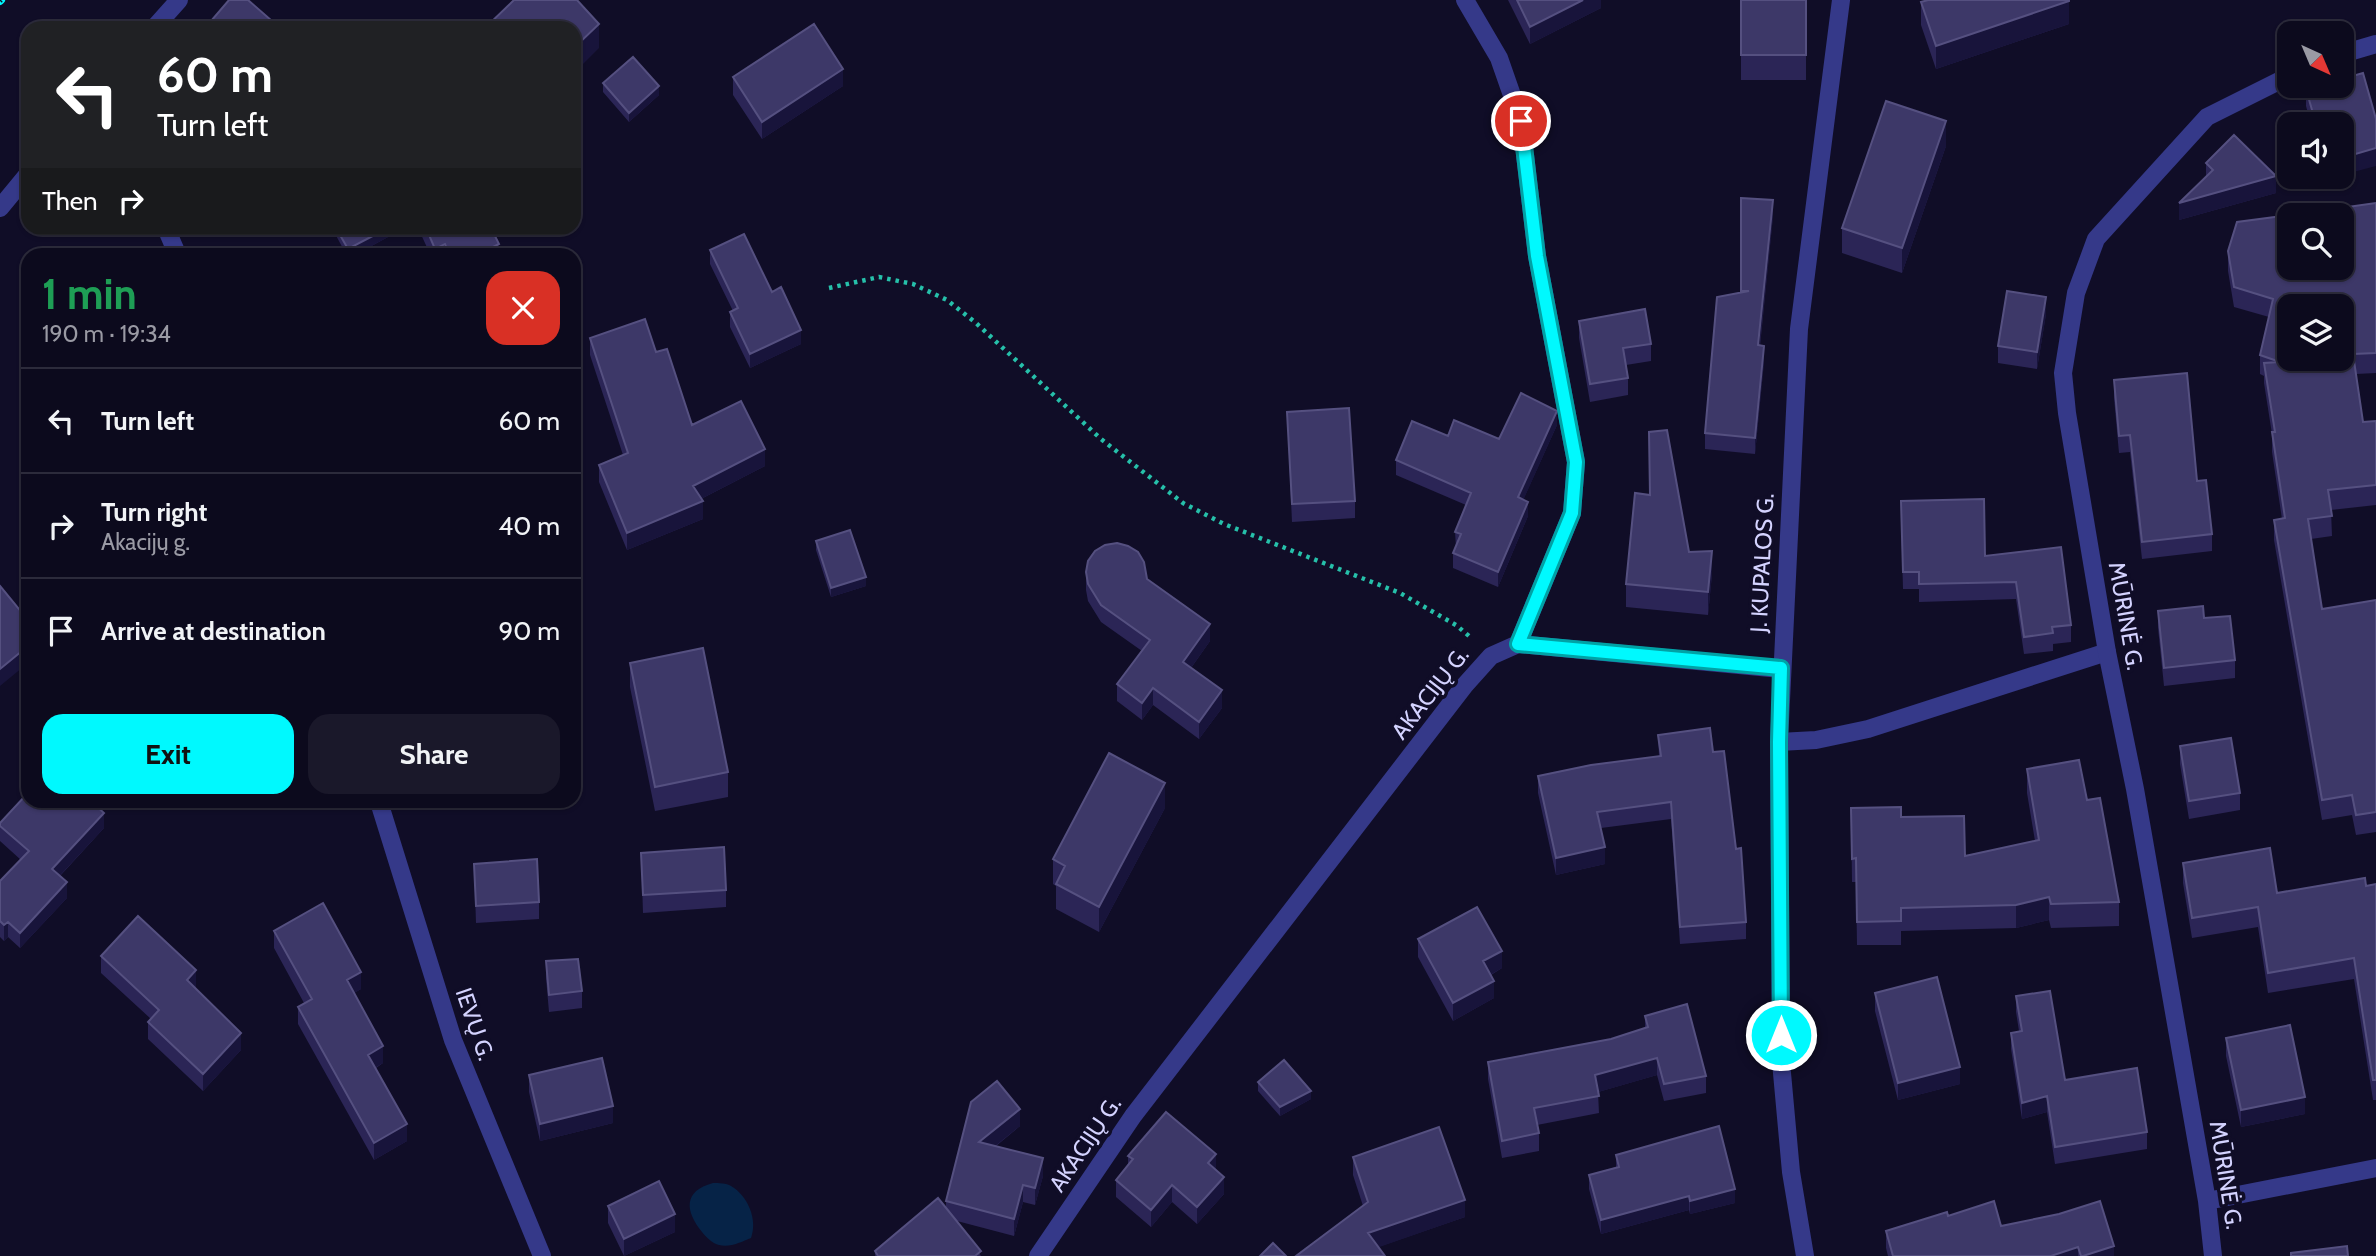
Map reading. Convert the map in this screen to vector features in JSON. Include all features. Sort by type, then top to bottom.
[{"type":"street","points":[[160,21],[179,0]]},
{"type":"street","points":[[1465,0],[1499,58],[1521,121],[1537,256],[1576,462],[1572,513],[1518,644],[1781,668]]},
{"type":"street","name":"J. KUPALOS G.","points":[[1805,1256],[1791,1172],[1781,1062],[1781,668],[1799,329],[1841,0]]},
{"type":"street","points":[[2354,50],[2376,44]]},
{"type":"street","name":"MŪRINĖ G.","points":[[2213,1256],[2207,1201],[2135,789],[2107,652],[2067,413],[2063,373],[2076,293],[2096,239],[2207,117],[2277,82]]},
{"type":"street","points":[[0,208],[21,182]]},
{"type":"street","name":"AKACIJŲ G.","points":[[1038,1256],[1133,1116],[1465,685],[1491,656],[1518,644]]},
{"type":"street","points":[[1779,742],[1816,740],[1868,729],[2107,652]]},
{"type":"street","name":"IEVŲ G.","points":[[381,808],[453,1040],[542,1256]]},
{"type":"street","points":[[2207,1201],[2376,1168]]},
{"type":"path","points":[[829,288],[878,277],[913,284],[947,300],[976,323],[1101,439],[1183,503],[1224,524],[1400,593],[1456,625],[1491,656]]},
{"type":"water","points":[[713,1183],[731,1186],[747,1202],[753,1224],[751,1238],[731,1245],[719,1245],[708,1238],[696,1224],[690,1209],[692,1196],[696,1191]]},
{"type":"building","points":[[229,0],[248,0],[272,21],[211,21]]},
{"type":"building","points":[[514,0],[577,0],[599,24],[581,41],[581,21],[492,21]]},
{"type":"building","points":[[1517,0],[1583,0],[1530,27]]},
{"type":"building","points":[[1741,0],[1806,0],[1806,55],[1741,55]]},
{"type":"building","points":[[2069,1],[1936,46],[1921,2]]},
{"type":"building","points":[[814,24],[843,69],[762,122],[733,77]]},
{"type":"building","points":[[633,57],[659,86],[629,113],[603,83]]},
{"type":"building","points":[[2363,73],[2376,119],[2376,148],[2354,154],[2354,112],[2313,112],[2309,98],[2354,98],[2354,76]]},
{"type":"building","points":[[1886,101],[1946,121],[1902,248],[1842,228]]},
{"type":"building","points":[[2234,135],[2276,176],[2179,203],[2213,170],[2206,163]]},
{"type":"building","points":[[1741,198],[1773,200],[1758,345],[1764,346],[1755,438],[1705,433],[1717,297],[1749,291],[1741,291]]},
{"type":"building","points":[[2376,203],[2376,353],[2354,354],[2354,294],[2277,294],[2277,361],[2260,355],[2273,299],[2234,287],[2228,251],[2237,222],[2277,217],[2277,280],[2354,280],[2354,206]]},
{"type":"building","points":[[744,234],[772,292],[781,287],[801,330],[750,354],[730,312],[738,308],[710,250]]},
{"type":"building","points":[[340,235],[375,235],[350,248]]},
{"type":"building","points":[[429,235],[494,235],[499,244],[494,248],[447,248],[445,244],[435,248]]},
{"type":"building","points":[[2007,291],[2046,297],[2037,352],[1998,346]]},
{"type":"building","points":[[1645,309],[1651,344],[1623,348],[1628,378],[1590,384],[1579,321]]},
{"type":"building","points":[[645,319],[656,352],[667,349],[692,425],[741,401],[765,449],[693,486],[703,501],[627,533],[599,465],[628,453],[590,338]]},
{"type":"building","points":[[2354,361],[2363,422],[2376,421],[2376,485],[2328,490],[2332,516],[2308,519],[2322,609],[2376,600],[2376,812],[2356,815],[2352,795],[2322,800],[2274,520],[2285,518],[2264,363],[2277,362],[2277,371],[2354,371]]},
{"type":"building","points":[[2187,373],[2197,481],[2206,480],[2212,534],[2142,542],[2130,435],[2119,436],[2114,380]]},
{"type":"building","points":[[1521,393],[1557,411],[1518,497],[1528,502],[1498,572],[1453,553],[1461,534],[1455,532],[1471,493],[1396,460],[1412,421],[1448,436],[1454,420],[1499,439]]},
{"type":"building","points":[[1349,408],[1355,501],[1292,504],[1287,412]]},
{"type":"building","points":[[1667,430],[1689,552],[1712,551],[1708,592],[1626,584],[1635,493],[1650,495],[1649,432]]},
{"type":"building","points":[[1984,499],[1985,556],[2061,547],[2071,625],[2052,627],[2053,633],[2024,637],[2016,582],[1919,584],[1919,572],[1903,572],[1901,501]]},
{"type":"building","points":[[850,530],[866,577],[831,588],[816,541]]},
{"type":"building","points":[[1117,543],[1138,552],[1144,562],[1147,579],[1210,624],[1183,662],[1222,690],[1199,722],[1153,688],[1142,703],[1117,684],[1150,640],[1101,605],[1088,584],[1088,561],[1095,551],[1105,545]]},
{"type":"building","points":[[0,586],[21,612],[21,652],[0,669]]},
{"type":"building","points":[[2203,606],[2204,618],[2230,616],[2235,660],[2164,668],[2158,611]]},
{"type":"building","points":[[703,648],[728,772],[655,787],[630,663]]},
{"type":"building","points":[[1710,728],[1713,752],[1724,751],[1736,849],[1741,848],[1746,922],[1680,927],[1671,802],[1597,812],[1605,847],[1556,858],[1538,776],[1591,765],[1661,756],[1658,735]]},
{"type":"building","points":[[2231,738],[2240,793],[2189,801],[2180,746]]},
{"type":"building","points":[[1109,753],[1165,783],[1099,907],[1056,884],[1065,866],[1053,859]]},
{"type":"building","points":[[2079,760],[2087,800],[2100,798],[2119,902],[2051,904],[2049,897],[2016,905],[1901,908],[1901,921],[1857,922],[1856,858],[1852,859],[1851,808],[1901,807],[1901,817],[1964,816],[1965,856],[2039,840],[2027,769]]},
{"type":"building","points":[[21,800],[21,808],[99,808],[104,813],[52,869],[67,882],[20,933],[8,922],[4,925],[0,921],[0,881],[29,851],[0,826]]},
{"type":"building","points":[[724,847],[726,890],[643,895],[641,853]]},
{"type":"building","points":[[2270,848],[2277,893],[2365,878],[2366,886],[2376,884],[2376,1080],[2373,1080],[2354,958],[2268,973],[2258,907],[2192,918],[2183,863]]},
{"type":"building","points":[[537,859],[539,902],[476,906],[474,864]]},
{"type":"building","points":[[323,903],[361,972],[347,980],[383,1046],[368,1055],[407,1124],[374,1143],[298,1007],[312,999],[274,931]]},
{"type":"building","points":[[1477,907],[1502,951],[1483,961],[1494,981],[1453,1003],[1418,939]]},
{"type":"building","points":[[138,916],[196,970],[187,980],[241,1033],[203,1074],[148,1022],[159,1010],[101,956]]},
{"type":"building","points":[[578,959],[582,991],[549,995],[546,961]]},
{"type":"building","points":[[1937,977],[1960,1067],[1898,1083],[1875,993]]},
{"type":"building","points":[[2050,991],[2065,1080],[2137,1068],[2147,1132],[2055,1147],[2047,1096],[2022,1103],[2011,1033],[2022,1031],[2016,996]]},
{"type":"building","points":[[1687,1004],[1706,1076],[1664,1084],[1657,1058],[1595,1075],[1599,1096],[1534,1108],[1539,1133],[1502,1141],[1488,1062],[1611,1039],[1648,1027],[1645,1016]]},
{"type":"building","points":[[2290,1025],[2305,1097],[2241,1110],[2226,1038]]},
{"type":"building","points":[[602,1058],[613,1106],[540,1124],[529,1075]]},
{"type":"building","points":[[1284,1060],[1311,1091],[1280,1107],[1258,1082]]},
{"type":"building","points":[[997,1081],[1020,1109],[979,1142],[1043,1158],[1035,1188],[1023,1185],[1014,1219],[946,1201],[971,1102]]},
{"type":"building","points":[[1166,1112],[1216,1154],[1208,1163],[1224,1177],[1197,1207],[1172,1185],[1151,1210],[1116,1180],[1133,1159],[1128,1156]]},
{"type":"building","points":[[1719,1126],[1735,1189],[1690,1201],[1689,1196],[1601,1220],[1589,1175],[1619,1167],[1616,1155]]},
{"type":"building","points":[[1439,1127],[1465,1200],[1368,1233],[1385,1256],[1296,1256],[1368,1202],[1353,1157]]},
{"type":"building","points":[[659,1181],[675,1214],[624,1239],[608,1206]]},
{"type":"building","points":[[938,1198],[981,1251],[975,1256],[878,1256],[875,1251]]},
{"type":"building","points":[[1994,1201],[2001,1226],[2059,1214],[2100,1201],[2114,1246],[2083,1256],[2078,1247],[2051,1256],[1893,1256],[1886,1231],[1947,1212],[1948,1216]]},
{"type":"building","points":[[1273,1243],[1286,1256],[1260,1256]]},
{"type":"building","points":[[2347,1246],[2348,1256],[2291,1256],[2291,1253]]},
{"type":"route","points":[[1521,121],[1537,256],[1576,462],[1572,513],[1518,644],[1781,668],[1781,1035]]}]
